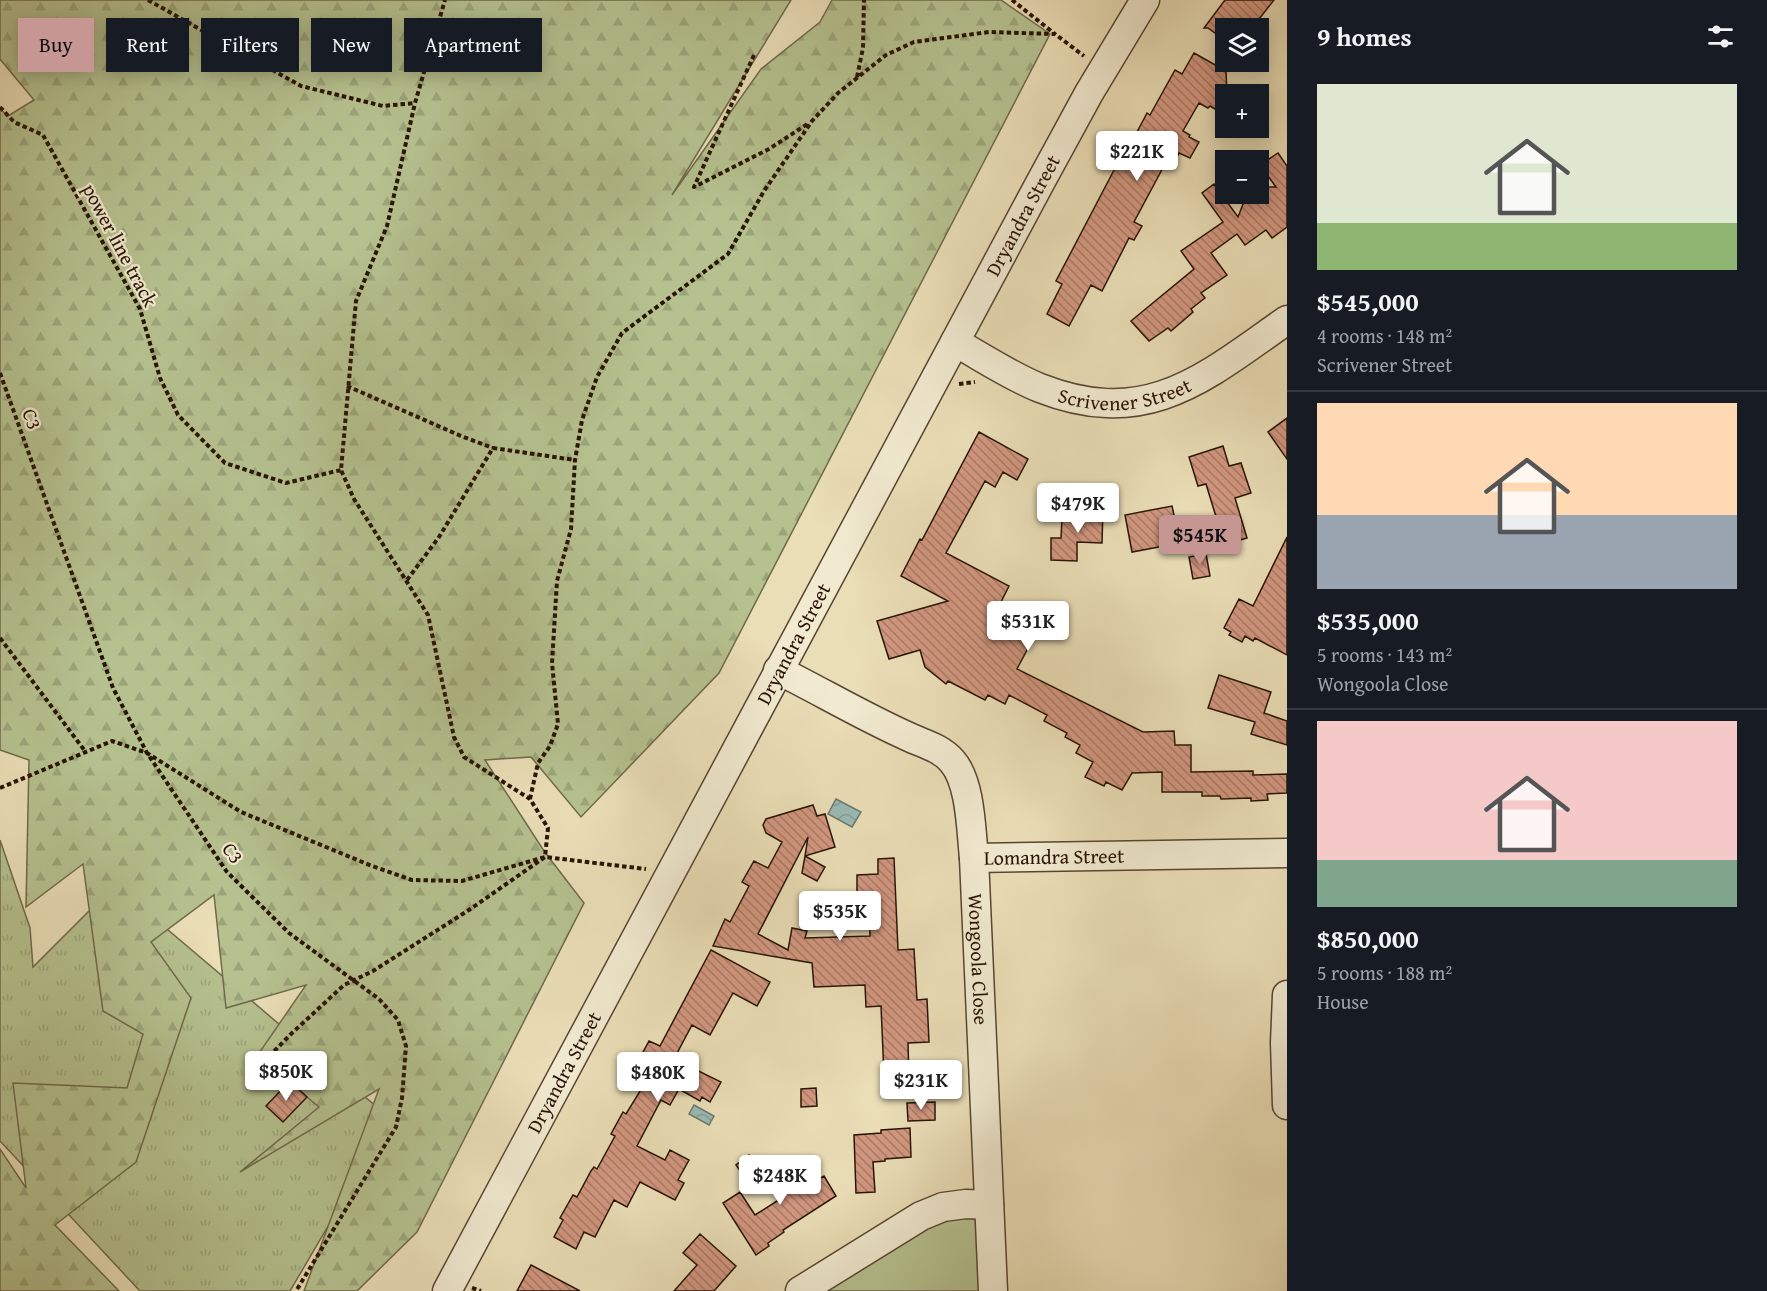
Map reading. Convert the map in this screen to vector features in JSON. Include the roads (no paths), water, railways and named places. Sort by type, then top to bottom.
[{"type":"street","name":"Dryandra Street","points":[[447,1291],[955,342],[1103,69],[1145,0]]},
{"type":"street","name":"Scrivener Street","points":[[955,342],[1040,388],[1073,398],[1110,404],[1146,401],[1184,388],[1218,368],[1287,320]]},
{"type":"street","name":"Lomandra Street","points":[[778,670],[909,737],[934,747],[953,761],[963,781],[969,808],[974,858],[1287,853]]},
{"type":"street","name":"Wongoola Close","points":[[974,858],[993,1291]]},
{"type":"street","points":[[1287,995],[1287,1105]]},
{"type":"street","points":[[800,1291],[921,1216],[943,1207],[966,1204],[989,1205]]},
{"type":"water","points":[[836,799],[861,812],[852,827],[828,814]]},
{"type":"water","points":[[694,1105],[714,1116],[709,1125],[689,1114]]}]
